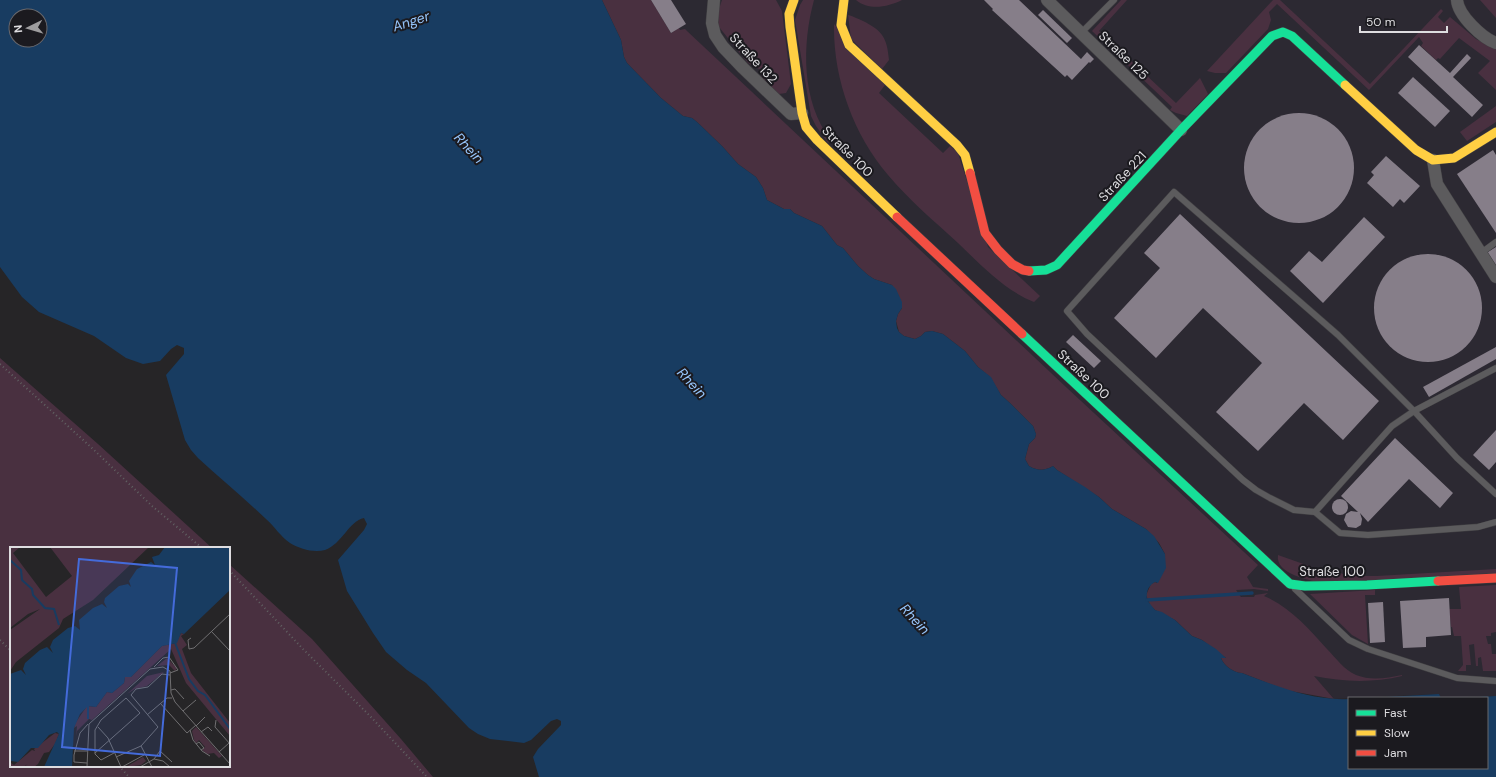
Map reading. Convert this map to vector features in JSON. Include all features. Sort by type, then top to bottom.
[{"type":"street","name":"Straße 100","points":[[794,0],[789,14],[790,27],[802,113],[806,127],[823,146],[923,242],[1290,584],[1305,586],[1367,585],[1496,578]]},
{"type":"street","name":"Straße 221","points":[[844,0],[841,25],[849,45],[957,145],[965,155],[985,233],[998,250],[1012,264],[1023,270],[1046,270],[1057,265],[1181,130],[1272,36],[1283,32],[1292,36],[1416,150],[1433,160]]},
{"type":"street","name":"Straße 125","points":[[1047,0],[1181,130]]},
{"type":"street","points":[[1458,0],[1462,13],[1480,33],[1496,43]]},
{"type":"street","name":"Straße 132","points":[[714,1],[712,23],[715,35],[724,47],[766,91],[791,114],[802,113]]},
{"type":"street","points":[[1496,132],[1454,158],[1433,160],[1437,184],[1496,277]]},
{"type":"lane","points":[[1082,34],[1114,0]]},
{"type":"lane","points":[[1496,494],[1457,458],[1414,411],[1338,335],[1174,192],[1066,311],[1087,334],[1256,490],[1294,510],[1314,512],[1340,532],[1368,535],[1478,528],[1496,522]]},
{"type":"lane","points":[[1481,253],[1496,242]]},
{"type":"lane","points":[[1314,512],[1392,426],[1414,411],[1496,368]]},
{"type":"lane","points":[[1290,584],[1349,640],[1355,643],[1416,666],[1457,678],[1496,681]]},
{"type":"path","points":[[0,364],[93,449],[152,506],[201,547]]},
{"type":"path","points":[[230,571],[303,650],[370,716],[427,777]]},
{"type":"path","points":[[0,640],[10,650]]},
{"type":"path","points":[[120,767],[129,777]]},
{"type":"shaded area","points":[[602,0],[651,0],[671,33],[679,28],[680,30],[685,29],[1067,388],[1258,565],[1247,577],[1253,587],[1268,589],[1268,591],[1254,589],[1236,590],[1241,597],[1254,597],[1255,595],[1268,593],[1264,596],[1291,612],[1344,667],[1356,675],[1367,678],[1402,676],[1380,680],[1358,681],[1336,680],[1314,676],[1334,699],[1285,690],[1233,670],[1224,664],[1221,658],[1226,658],[1202,640],[1192,636],[1175,620],[1155,610],[1150,605],[1146,595],[1151,584],[1155,582],[1157,583],[1165,554],[1159,543],[1146,529],[1112,509],[1099,497],[1053,466],[1041,470],[1029,466],[1025,459],[1029,444],[1035,438],[1036,434],[1033,426],[1001,395],[990,377],[978,367],[965,351],[943,334],[932,331],[925,332],[915,339],[904,336],[899,332],[896,321],[902,308],[892,285],[874,279],[868,275],[858,266],[843,248],[837,245],[822,226],[794,213],[790,209],[784,209],[767,200],[763,188],[756,177],[738,164],[697,122],[692,118],[683,116],[661,98],[627,63],[624,57],[621,40]]},
{"type":"shaded area","points":[[619,0],[1496,0],[1496,696],[1440,697],[1439,694],[1348,697],[1348,698],[1334,699],[1216,569],[675,67]]},
{"type":"shaded area","points":[[722,0],[776,0],[782,11],[791,84],[786,93],[779,94],[761,80],[761,70],[748,63],[719,27],[717,17]]},
{"type":"shaded area","points":[[803,0],[814,0],[807,35],[807,72],[809,91],[814,108],[821,125],[831,140],[828,143],[811,116],[795,20]]},
{"type":"shaded area","points":[[856,0],[902,0],[885,6],[873,7],[867,6]]},
{"type":"shaded area","points":[[1121,0],[1127,0],[1099,31],[1176,103],[1200,78],[1208,94],[1187,116],[1170,110],[1172,107],[1092,31]]},
{"type":"shaded area","points":[[1273,0],[1280,0],[1370,84],[1441,9],[1443,11],[1438,17],[1444,23],[1450,17],[1476,39],[1496,49],[1496,90],[1478,73],[1490,61],[1459,38],[1440,59],[1438,58],[1436,60],[1421,46],[1423,43],[1419,37],[1369,90],[1277,4],[1269,12],[1271,20],[1268,29],[1226,73],[1207,71]]},
{"type":"shaded area","points":[[1480,0],[1496,0],[1496,18]]},
{"type":"shaded area","points":[[848,15],[875,28],[883,36],[887,46],[889,60],[882,69],[851,39]]},
{"type":"shaded area","points":[[834,24],[885,85],[879,93],[943,153],[950,146],[958,153],[988,247],[1040,296],[1034,302],[1013,291],[984,268],[904,193],[876,159],[855,123],[841,85],[837,65]]},
{"type":"shaded area","points":[[1496,106],[1496,122],[1467,141],[1460,132]]},
{"type":"shaded area","points":[[0,358],[98,444],[211,547],[10,547],[10,767],[230,767],[230,565],[312,639],[433,777],[0,777]]},
{"type":"shaded area","points":[[1278,555],[1312,567],[1353,576],[1496,569],[1496,573],[1322,583],[1302,578],[1287,571],[1278,562]]},
{"type":"shaded area","points":[[1496,585],[1496,632],[1491,633],[1491,636],[1486,636],[1488,644],[1491,644],[1492,654],[1496,654],[1496,671],[1483,671],[1481,657],[1478,658],[1478,666],[1476,666],[1474,644],[1469,645],[1471,665],[1466,665],[1466,671],[1458,671],[1463,665],[1461,636],[1454,636],[1451,627],[1449,609],[1461,609],[1459,587]]},
{"type":"shaded area","points":[[1375,590],[1375,595],[1365,595],[1368,644],[1352,635],[1310,594]]},
{"type":"water","points":[[0,0],[602,0],[621,40],[624,57],[627,63],[661,98],[683,116],[692,118],[697,122],[738,164],[756,177],[763,188],[767,200],[784,209],[790,209],[794,213],[822,226],[837,245],[843,248],[858,266],[868,275],[874,279],[892,285],[896,289],[902,302],[902,308],[896,321],[899,332],[904,336],[915,339],[925,332],[932,331],[943,334],[965,351],[978,367],[991,377],[1001,395],[1033,426],[1036,434],[1035,438],[1029,444],[1025,459],[1029,466],[1041,470],[1053,466],[1099,497],[1112,509],[1146,529],[1154,536],[1165,554],[1166,568],[1158,583],[1155,582],[1149,587],[1147,592],[1147,600],[1155,610],[1162,612],[1175,620],[1192,636],[1202,640],[1216,649],[1226,658],[1221,658],[1224,664],[1239,673],[1294,692],[1321,698],[1348,699],[1348,769],[1488,769],[1488,697],[1478,697],[1496,696],[1496,777],[539,777],[533,757],[538,749],[561,725],[561,721],[557,719],[551,721],[531,740],[524,743],[490,739],[478,734],[469,728],[426,683],[407,670],[386,652],[373,633],[347,591],[338,560],[364,530],[367,524],[364,518],[354,523],[336,543],[325,550],[307,550],[298,547],[284,538],[258,511],[198,458],[191,450],[185,440],[166,375],[184,354],[184,348],[177,345],[160,361],[143,364],[126,358],[94,336],[39,312],[22,297],[0,267]]},
{"type":"water","points":[[1439,694],[1440,697],[1386,697]]},
{"type":"building","points":[[651,0],[671,0],[686,24],[671,33]]},
{"type":"building","points":[[984,0],[1019,0],[1081,59],[1087,52],[1094,59],[1090,63],[1089,62],[1072,80],[1067,75],[1065,77],[992,10],[993,9]]},
{"type":"building","points":[[1043,10],[1072,38],[1067,43],[1038,15]]},
{"type":"building","points":[[1419,45],[1450,73],[1467,54],[1471,58],[1453,77],[1483,105],[1472,117],[1408,57]]},
{"type":"building","points":[[1413,77],[1450,111],[1435,127],[1398,93]]},
{"type":"building","points":[[1299,113],[1310,114],[1320,118],[1338,129],[1349,147],[1353,157],[1353,179],[1349,189],[1338,207],[1320,218],[1310,222],[1299,223],[1288,222],[1278,218],[1260,207],[1249,189],[1245,179],[1244,168],[1245,157],[1249,147],[1260,129],[1278,118],[1288,114]]},
{"type":"building","points":[[1493,150],[1496,155],[1496,233],[1457,174]]},
{"type":"building","points":[[1386,156],[1420,186],[1404,203],[1400,199],[1393,207],[1367,183],[1374,175],[1371,172]]},
{"type":"building","points":[[1180,214],[1379,401],[1343,440],[1304,403],[1258,451],[1216,412],[1262,363],[1203,308],[1156,358],[1114,318],[1160,268],[1144,253]]},
{"type":"building","points":[[1364,217],[1385,237],[1323,303],[1290,271],[1309,251],[1322,262]]},
{"type":"building","points":[[1496,247],[1496,268],[1486,253]]},
{"type":"building","points":[[1428,254],[1449,258],[1467,269],[1478,287],[1482,308],[1478,329],[1467,347],[1449,358],[1428,362],[1407,358],[1389,347],[1378,329],[1374,308],[1378,287],[1389,269],[1407,258]]},
{"type":"building","points":[[1073,335],[1101,361],[1094,368],[1066,342]]},
{"type":"building","points":[[1496,347],[1496,359],[1429,397],[1423,387]]},
{"type":"building","points":[[1496,430],[1496,462],[1489,470],[1473,455]]},
{"type":"building","points":[[1395,438],[1453,493],[1440,508],[1409,479],[1368,522],[1360,513],[1362,519],[1361,525],[1356,528],[1348,527],[1344,520],[1346,514],[1351,511],[1358,512],[1341,496]]},
{"type":"building","points":[[1337,499],[1343,499],[1348,504],[1346,513],[1343,515],[1337,515],[1332,510],[1332,504]]},
{"type":"building","points":[[1449,598],[1451,635],[1426,637],[1426,647],[1403,648],[1400,601]]},
{"type":"building","points":[[1383,602],[1385,642],[1370,643],[1368,603]]},
{"type":"waterway","points":[[1147,600],[1252,593]]},
{"type":"traffic: fast","points":[[1029,271],[1046,270],[1057,265],[1181,130],[1272,36],[1283,32],[1292,36],[1345,85]]},
{"type":"traffic: fast","points":[[1022,334],[1290,584],[1305,586],[1367,585],[1438,581]]},
{"type":"traffic: slow","points":[[794,0],[789,14],[790,27],[802,113],[806,127],[817,140],[897,217]]},
{"type":"traffic: slow","points":[[844,0],[841,25],[849,45],[957,145],[965,155],[970,173]]},
{"type":"traffic: slow","points":[[1345,85],[1416,150],[1433,160],[1454,158],[1496,132]]},
{"type":"traffic: jam","points":[[970,173],[985,233],[998,250],[1012,264],[1023,270],[1029,271]]},
{"type":"traffic: jam","points":[[897,217],[1022,334]]},
{"type":"traffic: jam","points":[[1438,581],[1496,578]]},
{"type":"water label","name":"Anger","points":[[411,21]]},
{"type":"water label","name":"Rhein","points":[[469,148]]},
{"type":"water label","name":"Rhein","points":[[692,383]]},
{"type":"water label","name":"Rhein","points":[[915,619]]}]
